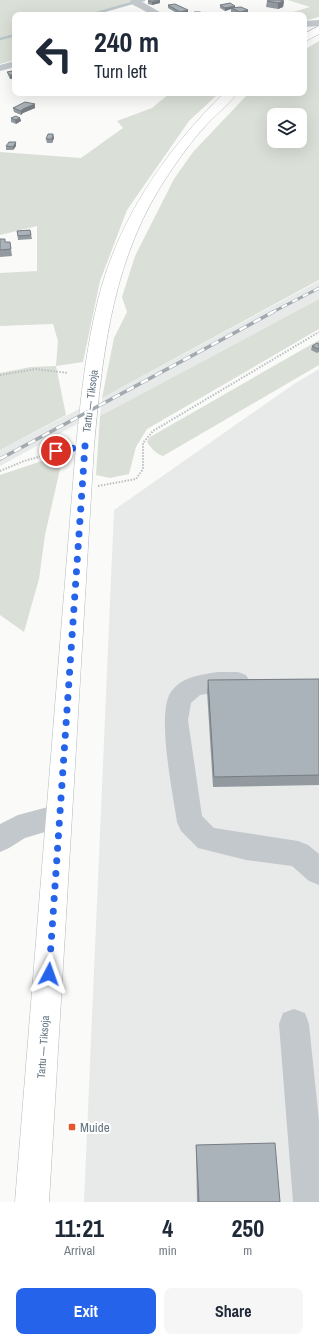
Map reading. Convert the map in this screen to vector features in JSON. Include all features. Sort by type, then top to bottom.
[{"type":"main road","points":[[307,37],[319,29]]},
{"type":"main road","name":"Tartu — Tiksoja","points":[[32,1202],[85,446],[102,319],[111,283],[130,229],[167,164],[190,135],[228,96]]},
{"type":"street","points":[[135,2],[154,12]]},
{"type":"street","points":[[307,24],[319,23]]},
{"type":"street","points":[[0,68],[12,65]]},
{"type":"street","points":[[262,682],[218,682],[194,686],[180,698],[176,720],[190,822],[207,838],[246,847],[298,854],[319,872]]},
{"type":"street","points":[[0,839],[18,827],[60,816]]},
{"type":"street","points":[[294,1024],[310,1202]]},
{"type":"path","points":[[82,487],[114,484],[136,479],[143,469],[143,444],[153,431],[319,332]]},
{"type":"path","points":[[0,375],[35,369],[68,373]]},
{"type":"path","points":[[0,471],[56,451],[85,446]]},
{"type":"shaded area","points":[[0,0],[144,0],[104,12],[12,12],[12,61],[0,64]]},
{"type":"shaded area","points":[[288,0],[319,0],[319,17],[307,20],[307,12],[293,12],[310,7]]},
{"type":"shaded area","points":[[319,41],[319,280],[102,398],[114,338],[127,312],[122,297],[135,256],[174,179],[193,152],[246,96],[307,96],[307,48]]},
{"type":"shaded area","points":[[167,96],[216,96],[189,121],[127,210],[100,281],[83,362],[56,366],[58,341],[53,324],[0,326],[0,273],[37,271],[37,226],[0,235],[0,152],[81,158],[123,128],[117,121],[152,108]]},
{"type":"shaded area","points":[[319,281],[319,299],[100,416],[102,398]]},
{"type":"shaded area","points":[[319,299],[319,329],[147,429],[136,447],[129,474],[110,478],[96,475],[100,416]]},
{"type":"shaded area","points":[[319,340],[319,365],[163,456],[158,454],[147,442],[150,437]]},
{"type":"shaded area","points":[[56,366],[66,415],[0,450],[0,373],[31,367]]},
{"type":"shaded area","points":[[319,369],[319,1202],[84,1202],[114,510],[294,384]]},
{"type":"shaded area","points":[[79,409],[79,423],[0,466],[0,450]]},
{"type":"shaded area","points":[[63,456],[45,535],[39,579],[24,632],[0,615],[0,475]]},
{"type":"building","points":[[160,0],[152,2],[148,1]]},
{"type":"building","points":[[267,1],[284,1],[278,3]]},
{"type":"building","points":[[230,3],[235,6],[225,8],[220,5]]},
{"type":"building","points":[[175,4],[188,10],[180,12],[168,5]]},
{"type":"building","points":[[241,7],[248,10],[240,12],[231,8]]},
{"type":"building","points":[[12,71],[12,75],[10,75],[7,72]]},
{"type":"building","points":[[25,102],[35,104],[21,111],[13,108]]},
{"type":"building","points":[[16,116],[20,118],[15,120],[11,118]]},
{"type":"building","points":[[48,134],[53,134],[52,139],[46,139]]},
{"type":"building","points":[[9,142],[16,142],[13,147],[6,146]]},
{"type":"building","points":[[30,230],[31,235],[18,236],[17,231]]},
{"type":"building","points":[[0,239],[5,239],[5,242],[10,242],[11,249],[0,250]]},
{"type":"building","points":[[317,343],[319,344],[318,349],[312,346]]},
{"type":"building","points":[[319,679],[319,775],[214,777],[208,680]]},
{"type":"building","points":[[275,1143],[280,1202],[199,1202],[196,1145]]},
{"type":"waterway","points":[[139,1],[144,0]]},
{"type":"waterway","points":[[100,12],[132,3],[136,5]]},
{"type":"waterway","points":[[0,39],[12,36]]},
{"type":"railway","points":[[271,313],[319,288]]},
{"type":"railway","points":[[0,459],[273,312]]},
{"type":"place","name":"Muide","points":[[72,1127]]},
{"type":"route","points":[[49,974],[85,446],[56,451]]}]
